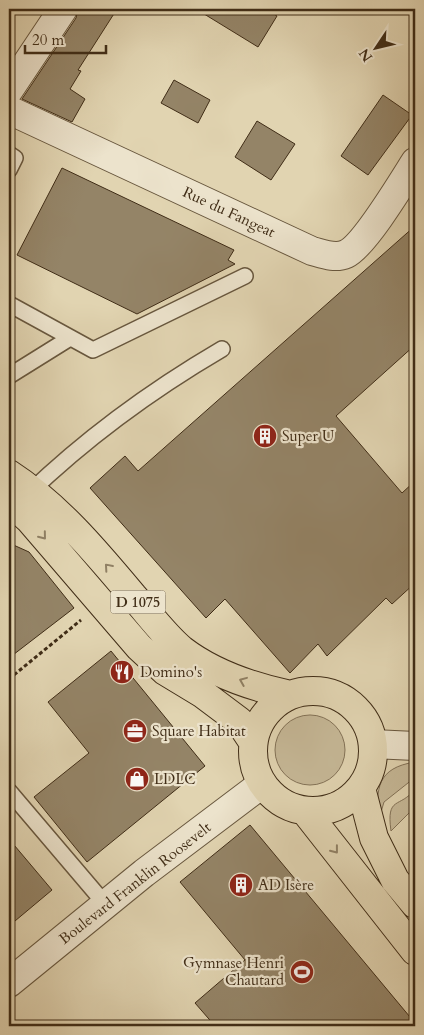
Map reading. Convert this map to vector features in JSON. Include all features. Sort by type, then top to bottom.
[{"type":"main road","name":"D 1075","points":[[9,474],[18,500],[29,519],[101,604],[165,671],[203,694],[239,721],[253,742]]},
{"type":"main road","name":"D 1075","points":[[18,500],[52,509],[97,554],[154,621],[182,650],[216,670],[263,689],[290,695]]},
{"type":"main road","points":[[317,690],[344,699],[364,718],[373,744],[371,768],[361,788],[340,805],[326,810],[305,811],[280,802],[262,784],[254,764],[253,742],[260,722],[272,706],[290,695],[317,690]]},
{"type":"main road","points":[[361,788],[374,838],[395,880],[415,904]]},
{"type":"main road","points":[[305,811],[415,951]]},
{"type":"street","points":[[9,90],[63,9]]},
{"type":"street","name":"Rue du Fangeat","points":[[9,110],[312,251],[330,256],[347,254],[368,233],[415,162]]},
{"type":"street","points":[[373,744],[415,746]]},
{"type":"street","name":"Boulevard Franklin Roosevelt","points":[[9,983],[144,873],[262,784]]},
{"type":"lane","points":[[9,154],[15,158],[9,170]]},
{"type":"lane","points":[[9,304],[93,350],[245,276]]},
{"type":"lane","points":[[9,376],[70,338]]},
{"type":"lane","points":[[18,500],[171,379],[222,350]]},
{"type":"lane","points":[[9,791],[106,905]]},
{"type":"path","points":[[9,679],[101,604]]},
{"type":"shaded area","points":[[310,715],[323,718],[335,725],[342,737],[345,750],[342,763],[335,775],[323,782],[310,785],[297,782],[285,775],[278,763],[275,750],[278,737],[285,725],[297,718]]},
{"type":"shaded area","points":[[415,762],[413,779],[384,802],[378,822],[379,790],[386,775],[393,769]]},
{"type":"shaded area","points":[[415,789],[415,807],[391,831],[392,807]]},
{"type":"building","points":[[78,9],[117,9],[78,70],[81,71],[70,89],[85,99],[72,122],[22,99],[76,18]]},
{"type":"building","points":[[196,9],[265,9],[277,16],[258,47]]},
{"type":"building","points":[[174,80],[210,100],[198,123],[161,103]]},
{"type":"building","points":[[383,95],[412,115],[368,175],[341,156]]},
{"type":"building","points":[[257,121],[295,144],[271,180],[235,157]]},
{"type":"building","points":[[62,168],[234,250],[228,260],[235,264],[137,314],[17,255]]},
{"type":"building","name":"Super U","points":[[415,226],[415,345],[336,416],[402,493],[415,481],[415,583],[392,604],[386,598],[327,656],[318,644],[290,673],[225,599],[206,618],[90,488],[125,456],[138,471]]},
{"type":"building","points":[[9,543],[29,552],[74,608],[9,658]]},
{"type":"building","points":[[111,651],[205,766],[87,862],[34,797],[89,753],[48,702]]},
{"type":"building","points":[[250,825],[415,1023],[415,1026],[215,1026],[195,1003],[245,960],[180,882]]},
{"type":"building","points":[[9,839],[52,890],[9,926]]},
{"type":"place","name":"Super U","points":[[265,436]]},
{"type":"place","name":"Domino's","points":[[122,672]]},
{"type":"place","name":"Square Habitat","points":[[135,731]]},
{"type":"place","name":"LDLC","points":[[137,779]]},
{"type":"place","name":"AD Isère","points":[[241,885]]},
{"type":"place","name":"Gymnase Henri Chautard","points":[[302,972]]}]
